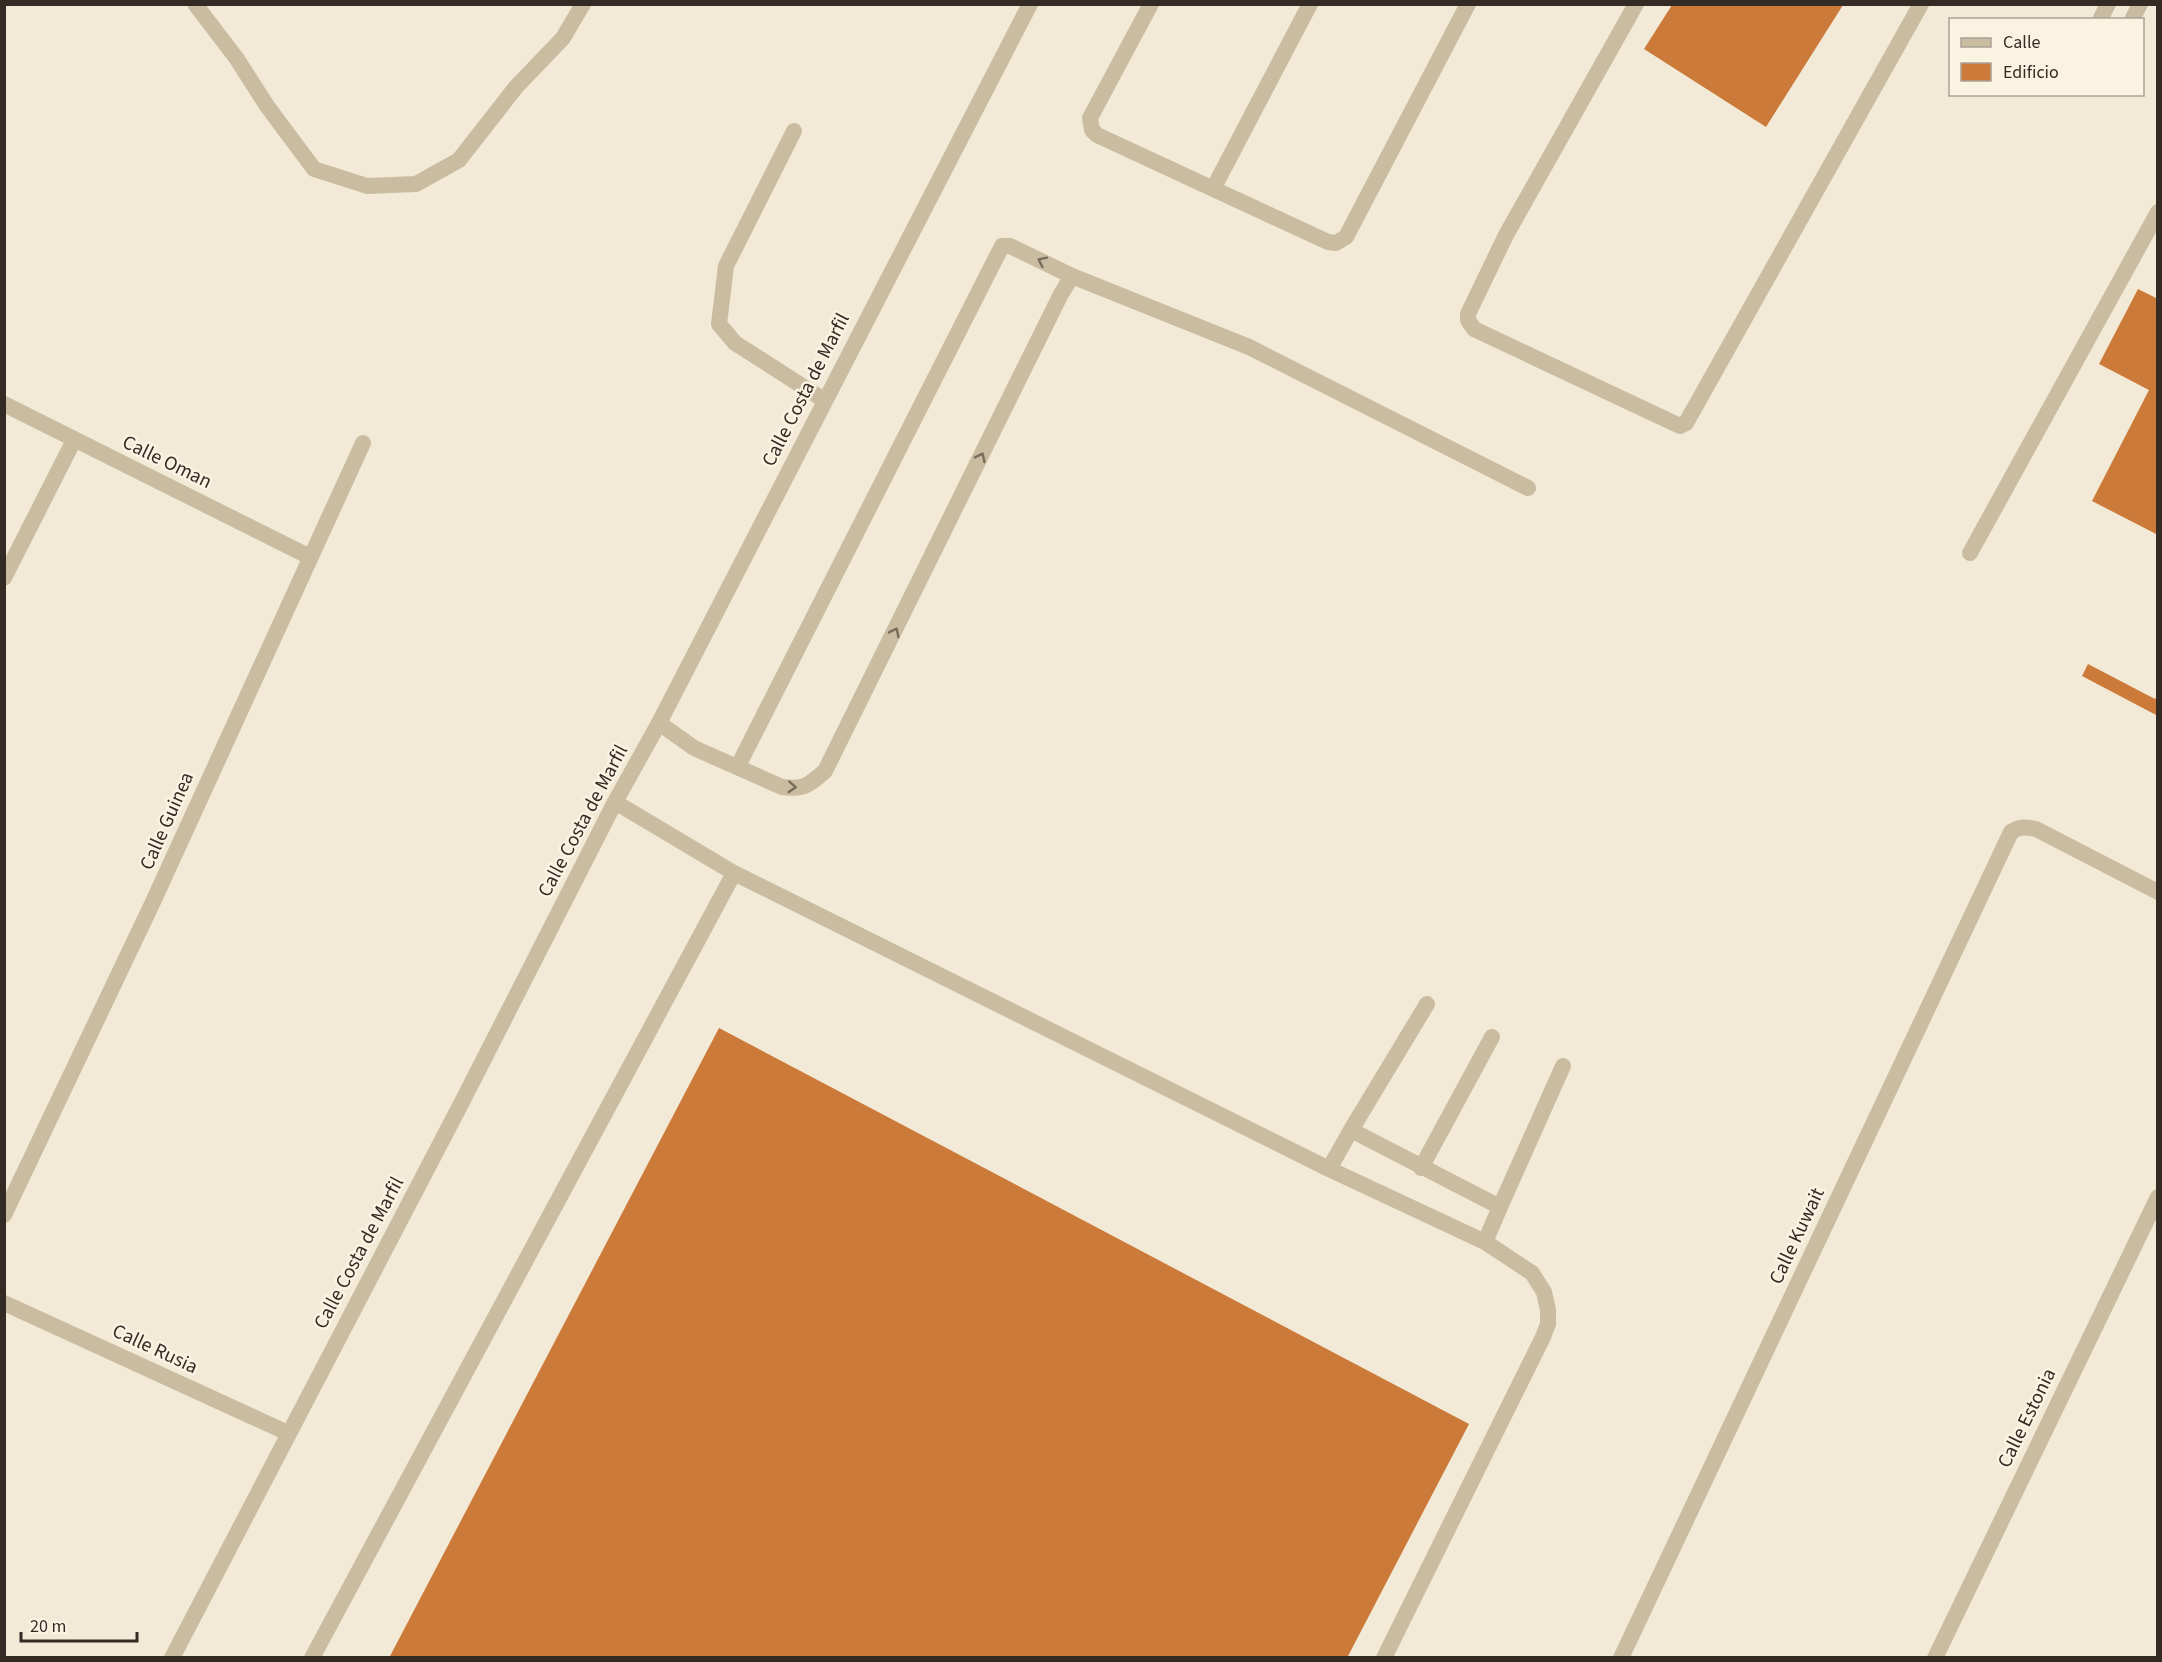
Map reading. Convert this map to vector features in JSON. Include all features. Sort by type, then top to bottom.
[{"type":"street","points":[[195,4],[237,59],[267,106],[314,169],[367,186],[416,184],[459,160],[516,87],[564,38],[583,4]]},
{"type":"street","name":"Calle Costa de Marfil","points":[[172,1658],[458,1111],[615,802],[1030,4]]},
{"type":"street","points":[[1151,4],[1090,118],[1090,124],[1097,135],[1328,242],[1341,241],[1346,237],[1468,4]]},
{"type":"street","points":[[1214,189],[1310,4]]},
{"type":"street","points":[[1636,4],[1506,235],[1468,314],[1468,320],[1474,329],[1680,426],[1686,423],[1723,359],[1921,4]]},
{"type":"street","points":[[2101,18],[2108,4]]},
{"type":"street","points":[[2133,18],[2140,4]]},
{"type":"street","points":[[794,131],[726,266],[719,324],[735,343],[824,400]]},
{"type":"street","points":[[1970,553],[2157,212]]},
{"type":"street","points":[[738,766],[1002,246],[1010,246],[1072,276],[1249,347],[1528,488]]},
{"type":"street","points":[[658,723],[694,748],[782,787],[797,789],[806,787],[825,771],[1061,294],[1072,276]]},
{"type":"street","name":"Calle Oman","points":[[4,404],[310,556]]},
{"type":"street","points":[[4,578],[74,440]]},
{"type":"street","name":"Calle Guinea","points":[[4,1215],[152,904],[363,443]]},
{"type":"street","points":[[615,802],[734,873],[1329,1169],[1485,1242],[1532,1273],[1544,1292],[1548,1324],[1384,1658]]},
{"type":"street","name":"Calle Kuwait","points":[[1621,1658],[2011,832],[2026,827],[2036,830],[2157,892]]},
{"type":"street","points":[[312,1658],[734,873]]},
{"type":"street","points":[[1329,1169],[1427,1004]]},
{"type":"street","points":[[1421,1167],[1492,1037]]},
{"type":"street","points":[[1485,1242],[1563,1066]]},
{"type":"street","points":[[1351,1130],[1500,1207]]},
{"type":"street","name":"Calle Estonia","points":[[1935,1658],[2157,1197]]},
{"type":"street","name":"Calle Rusia","points":[[4,1303],[288,1433]]},
{"type":"building","points":[[1672,5],[1843,5],[1766,127],[1644,49]]},
{"type":"building","points":[[2138,289],[2158,299],[2158,535],[2092,501],[2149,390],[2099,364]]},
{"type":"building","points":[[2088,664],[2155,699],[2158,695],[2158,716],[2082,676]]},
{"type":"building","points":[[719,1028],[1469,1424],[1347,1658],[389,1658]]}]
